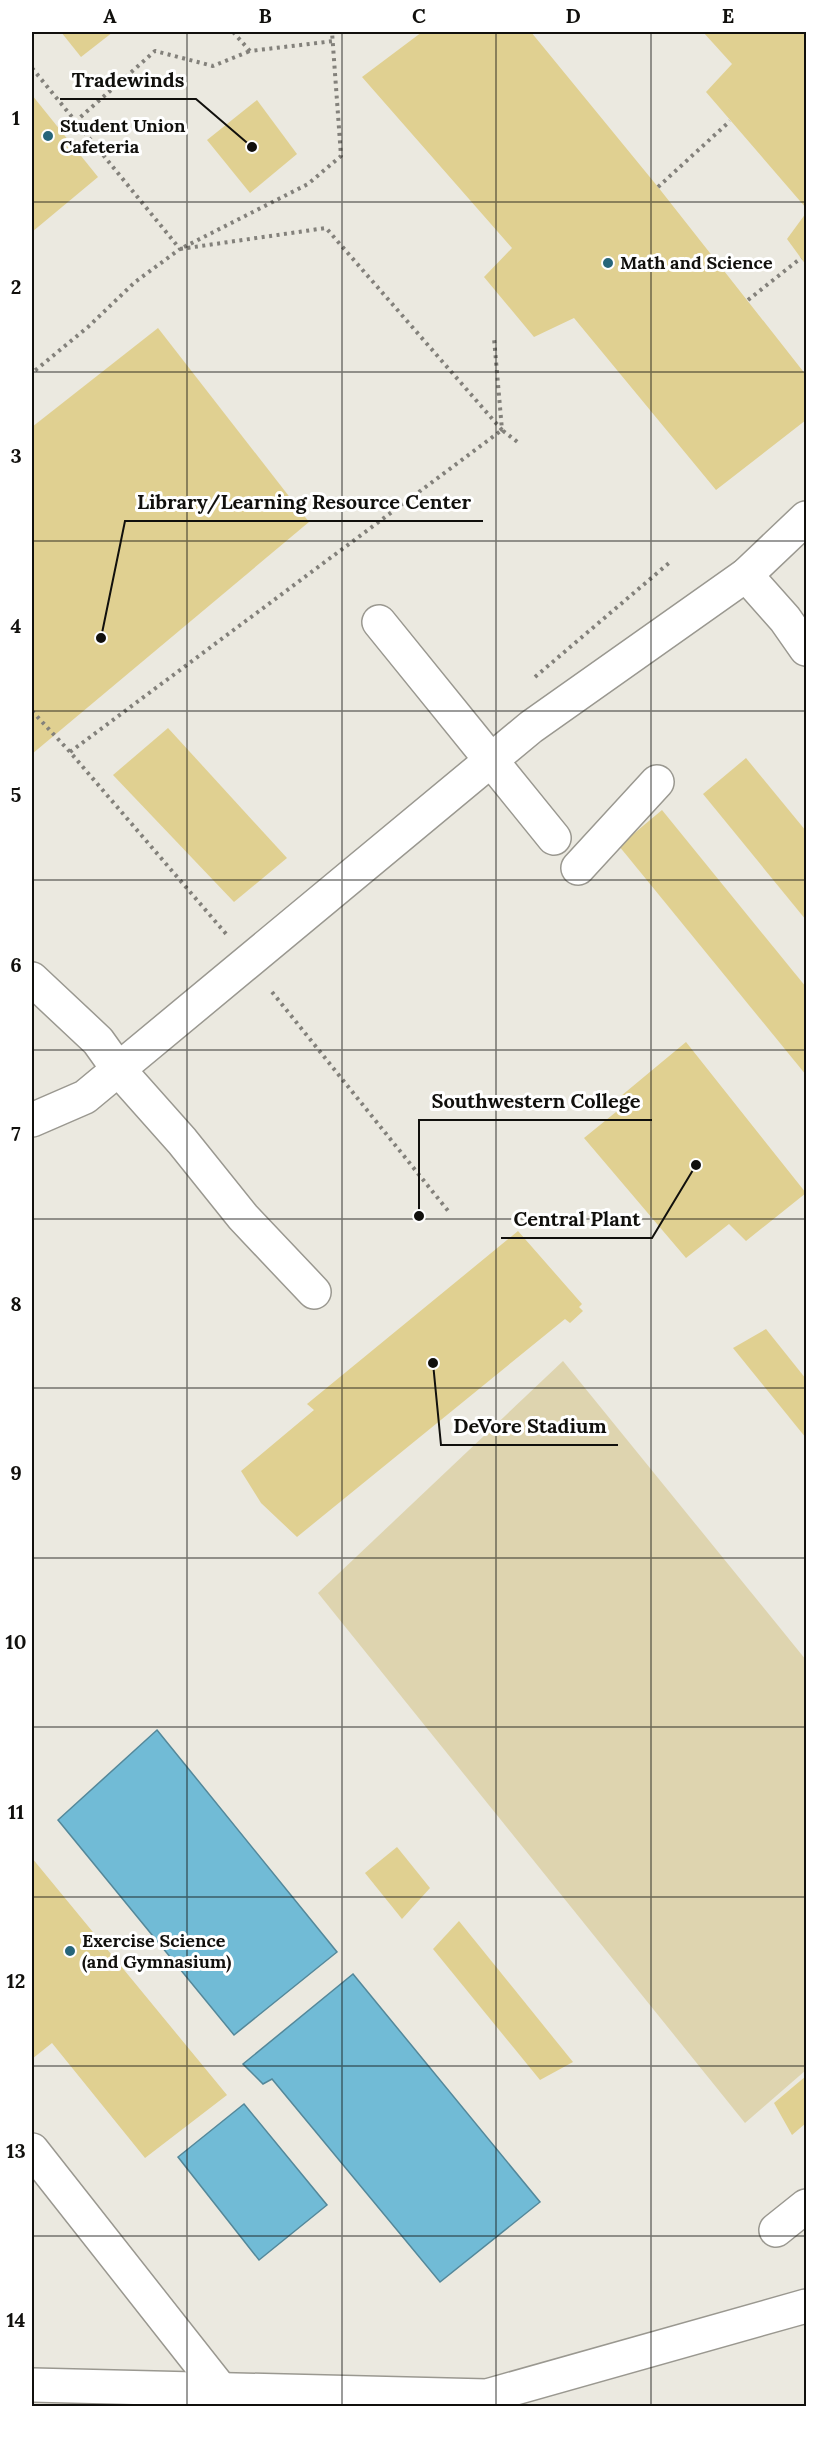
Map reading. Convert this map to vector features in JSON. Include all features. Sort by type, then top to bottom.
[{"type":"lane","points":[[32,1120],[85,1097],[531,727],[746,575],[807,518]]},
{"type":"lane","points":[[746,575],[785,619],[807,649]]},
{"type":"lane","points":[[379,622],[490,762],[532,809],[554,838]]},
{"type":"lane","points":[[578,868],[657,782]]},
{"type":"lane","points":[[32,979],[98,1041],[118,1069],[182,1141],[243,1218],[314,1292]]},
{"type":"lane","points":[[32,2150],[221,2390]]},
{"type":"lane","points":[[776,2230],[807,2206]]},
{"type":"lane","points":[[32,2385],[487,2396],[807,2306]]},
{"type":"path","points":[[233,32],[250,51]]},
{"type":"path","points":[[32,373],[88,327],[135,282],[180,249],[308,184],[341,156],[332,32]]},
{"type":"path","points":[[75,122],[155,51],[213,66],[250,51],[334,41]]},
{"type":"path","points":[[32,68],[180,249]]},
{"type":"path","points":[[32,77],[36,73]]},
{"type":"path","points":[[658,187],[730,122]]},
{"type":"path","points":[[180,249],[326,228],[502,430],[520,444]]},
{"type":"path","points":[[748,300],[801,258]]},
{"type":"path","points":[[494,338],[502,430]]},
{"type":"path","points":[[70,752],[502,430]]},
{"type":"path","points":[[529,682],[669,563]]},
{"type":"path","points":[[32,711],[227,935]]},
{"type":"path","points":[[272,992],[449,1212]]},
{"type":"shaded area","points":[[563,1361],[806,1660],[806,2070],[745,2123],[318,1593]]},
{"type":"water","points":[[157,1730],[337,1952],[234,2035],[58,1820]]},
{"type":"water","points":[[353,1974],[540,2202],[440,2282],[272,2079],[263,2084],[243,2064]]},
{"type":"water","points":[[244,2104],[327,2205],[259,2260],[178,2157]]},
{"type":"building","points":[[61,32],[113,32],[81,57]]},
{"type":"building","name":"Math and Science","points":[[422,32],[531,32],[658,187],[806,375],[806,420],[716,490],[574,318],[534,337],[484,277],[512,248],[362,77]]},
{"type":"building","points":[[703,32],[806,32],[806,208],[706,92],[732,64]]},
{"type":"building","name":"Student Union Cafeteria","points":[[32,95],[98,177],[32,232]]},
{"type":"building","points":[[257,100],[297,154],[250,193],[207,140]]},
{"type":"building","name":"Math and Science","points":[[806,213],[806,265],[787,239]]},
{"type":"building","points":[[158,328],[309,522],[32,754],[32,427]]},
{"type":"building","points":[[168,728],[287,858],[234,902],[113,775]]},
{"type":"building","points":[[746,758],[806,831],[806,920],[703,794]]},
{"type":"building","points":[[662,810],[806,987],[806,1075],[619,846]]},
{"type":"building","points":[[686,1042],[806,1193],[746,1241],[729,1224],[686,1258],[584,1138],[627,1103],[621,1096]]},
{"type":"building","points":[[518,1231],[582,1304],[579,1307],[583,1311],[570,1323],[565,1319],[297,1537],[261,1503],[241,1471],[314,1410],[307,1404]]},
{"type":"building","points":[[766,1329],[806,1379],[806,1438],[733,1348]]},
{"type":"building","points":[[397,1847],[430,1888],[402,1919],[365,1873]]},
{"type":"building","name":"Exercise Science (and Gymnasium)","points":[[32,1858],[227,2095],[145,2158],[52,2043],[32,2059]]},
{"type":"building","points":[[459,1921],[573,2062],[540,2080],[433,1949]]},
{"type":"building","points":[[806,2076],[806,2123],[792,2135],[774,2103]]},
{"type":"place","name":"Student Union Cafeteria","points":[[48,136]]},
{"type":"place","name":"Tradewinds","points":[[252,147]]},
{"type":"place","name":"Math and Science","points":[[608,263]]},
{"type":"place","name":"Library/Learning Resource Center","points":[[101,638]]},
{"type":"place","name":"Central Plant","points":[[696,1165]]},
{"type":"place","name":"Southwestern College","points":[[419,1216]]},
{"type":"place","name":"DeVore Stadium","points":[[433,1363]]},
{"type":"place","name":"Exercise Science (and Gymnasium)","points":[[70,1951]]}]
